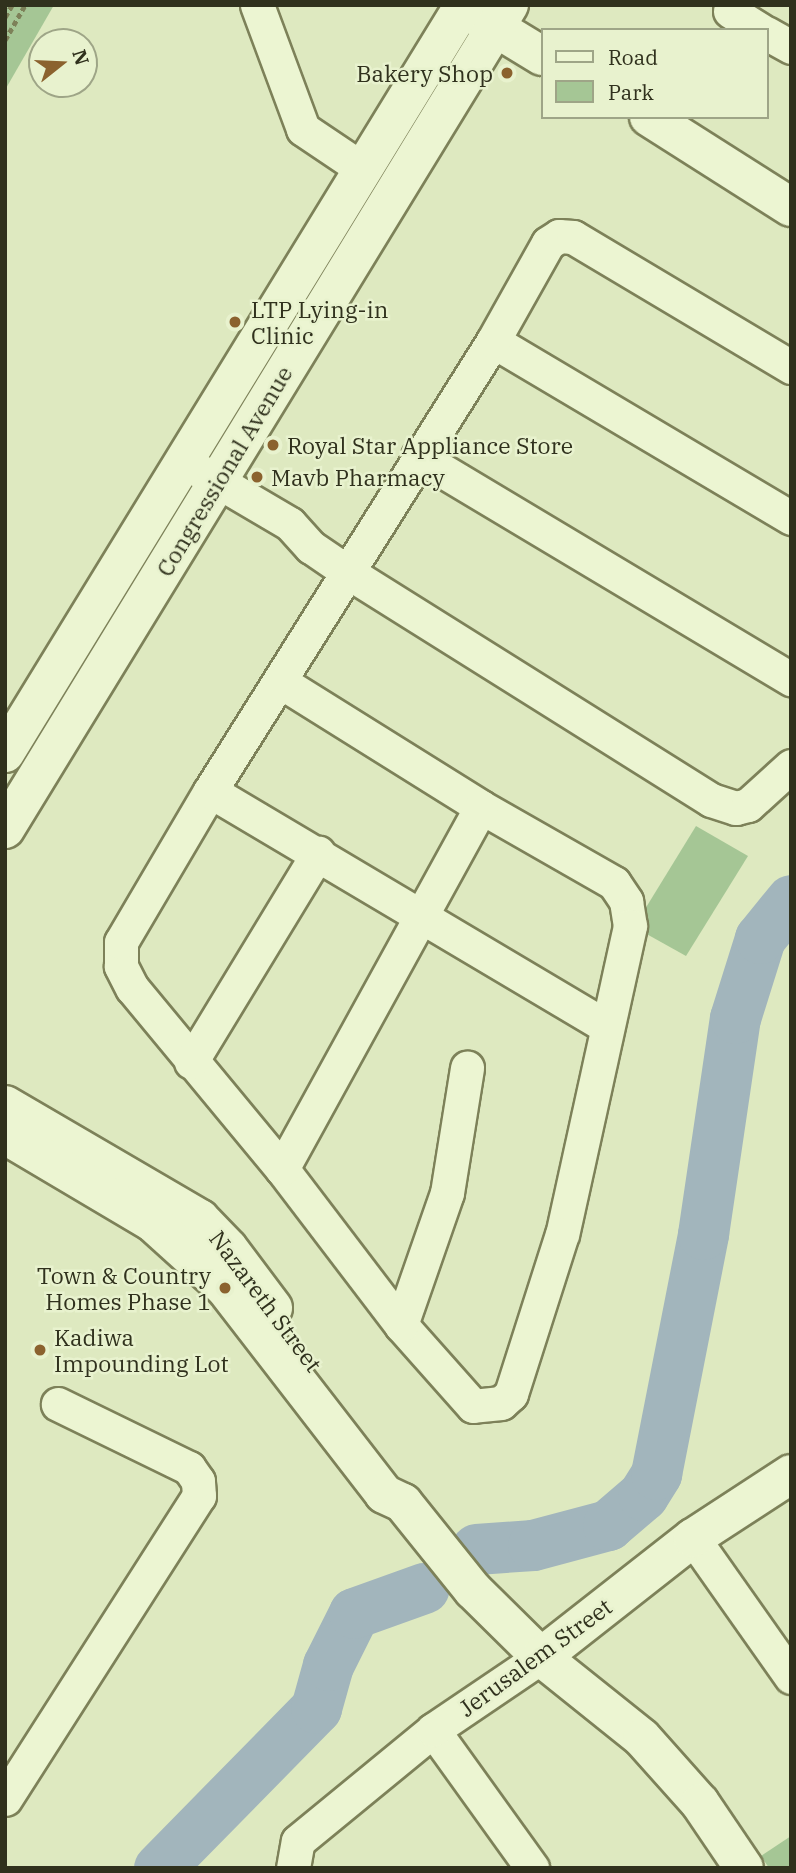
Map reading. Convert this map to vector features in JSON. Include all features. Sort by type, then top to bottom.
[{"type":"street","points":[[257,5],[303,129],[364,170]]},
{"type":"street","points":[[463,6],[502,17],[540,54]]},
{"type":"street","name":"Congressional Avenue","points":[[5,753],[463,6]]},
{"type":"street","points":[[728,15],[757,28]]},
{"type":"street","name":"Congressional Avenue","points":[[5,829],[502,17]]},
{"type":"street","points":[[768,34],[791,47]]},
{"type":"street","points":[[659,120],[791,207]]},
{"type":"street","points":[[281,682],[481,807],[614,883],[626,901],[630,926],[562,1234],[511,1394],[501,1403],[473,1406],[401,1325],[282,1169],[132,988],[121,966],[121,942],[210,790],[281,682],[346,571],[493,341],[548,243],[559,236],[573,237],[791,367]]},
{"type":"street","points":[[493,341],[791,517]]},
{"type":"street","points":[[418,456],[791,679]]},
{"type":"street","points":[[178,469],[212,489],[282,540],[311,547],[711,800],[736,808],[748,805],[791,766]]},
{"type":"street","points":[[210,790],[420,912],[606,1026]]},
{"type":"street","points":[[282,1169],[420,912],[481,807]]},
{"type":"street","points":[[191,1062],[318,853]]},
{"type":"street","points":[[401,1325],[447,1193],[467,1068]]},
{"type":"street","name":"Nazareth Street","points":[[5,1105],[214,1230],[400,1480],[407,1508]]},
{"type":"street","name":"Nazareth Street","points":[[5,1135],[152,1222],[206,1269],[240,1306],[384,1494],[407,1508],[474,1590],[541,1657],[642,1738],[700,1803],[744,1868]]},
{"type":"street","points":[[5,1798],[199,1496],[198,1481],[189,1468],[58,1404]]},
{"type":"street","name":"Jerusalem Street","points":[[293,1861],[298,1841],[433,1730],[541,1657],[693,1538],[791,1475]]},
{"type":"street","points":[[693,1538],[791,1677]]},
{"type":"street","points":[[433,1730],[532,1868]]},
{"type":"path","points":[[5,17],[12,5]]},
{"type":"path","points":[[5,40],[26,5]]},
{"type":"green space","points":[[5,5],[54,5],[41,28],[28,28],[28,50],[5,90]]},
{"type":"green space","points":[[696,826],[748,856],[686,956],[634,927]]},
{"type":"green space","points":[[791,1836],[791,1868],[769,1868],[761,1856]]},
{"type":"waterway","points":[[476,1549],[533,1545],[608,1525],[643,1495],[656,1474],[703,1234],[735,1018],[760,938],[791,900]]},
{"type":"waterway","points":[[159,1868],[316,1708],[328,1665],[354,1613],[424,1588]]},
{"type":"place","name":"Bakery Shop","points":[[507,73]]},
{"type":"place","name":"LTP Lying-in Clinic","points":[[235,322]]},
{"type":"place","name":"Royal Star Appliance Store","points":[[273,445]]},
{"type":"place","name":"Mavb Pharmacy","points":[[257,477]]},
{"type":"place","name":"Town & Country Homes Phase 1","points":[[225,1288]]},
{"type":"place","name":"Kadiwa Impounding Lot","points":[[40,1350]]}]
